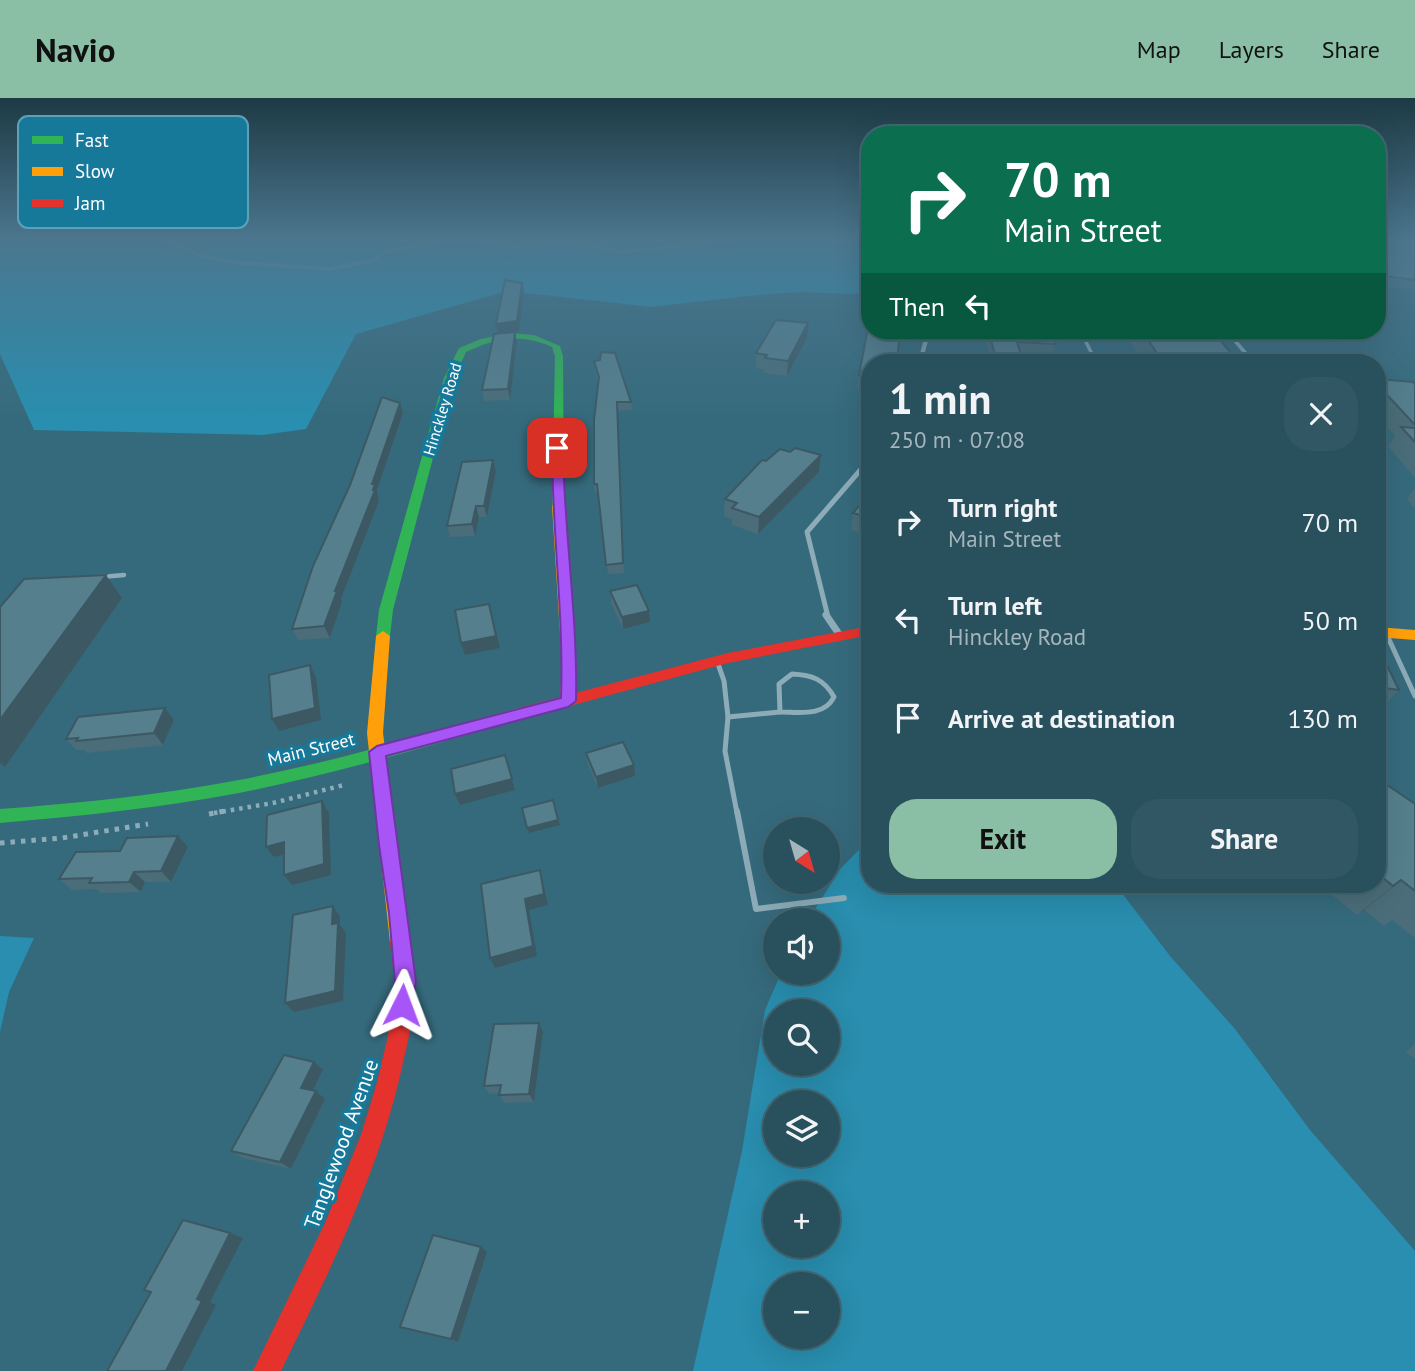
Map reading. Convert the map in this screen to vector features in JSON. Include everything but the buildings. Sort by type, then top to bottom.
[{"type":"street","name":"Hinckley Road","points":[[377,752],[376,712],[385,621],[403,541],[457,359],[469,345],[487,339],[544,338],[556,346],[559,356],[558,494],[569,666],[568,701]]},
{"type":"street","points":[[839,634],[825,613],[807,532],[861,469]]},
{"type":"street","name":"Main Street","points":[[0,816],[87,808],[309,771],[717,661],[861,631]]},
{"type":"street","points":[[1386,632],[1415,635]]},
{"type":"street","name":"Tanglewood Avenue","points":[[267,1371],[340,1219],[379,1112],[396,1050],[405,982],[377,752]]},
{"type":"lane","points":[[1234,340],[1246,354]]},
{"type":"lane","points":[[97,578],[124,575]]},
{"type":"lane","points":[[1386,639],[1412,682],[1415,696]]},
{"type":"lane","points":[[717,661],[724,681],[727,718],[725,751],[756,909],[844,898]]},
{"type":"lane","points":[[727,718],[780,712],[816,712],[830,705],[834,697],[828,683],[813,675],[792,674],[779,684],[780,712]]},
{"type":"shaded area","points":[[0,298],[481,298],[356,334],[306,429],[263,435],[34,430],[0,354]]},
{"type":"shaded area","points":[[574,298],[727,298],[651,307]]},
{"type":"shaded area","points":[[861,848],[861,893],[1122,893],[1170,956],[1235,1029],[1310,1130],[1415,1251],[1415,1371],[693,1371],[742,1151],[763,1022],[763,1076],[840,1076],[840,999],[770,999],[776,985],[840,985],[840,908],[816,908],[824,894],[840,894],[840,870]]},
{"type":"shaded area","points":[[0,936],[34,938],[9,992],[0,1032]]},
{"type":"traffic: fast","points":[[383,636],[386,610],[449,378],[462,350],[484,341],[509,336],[534,337],[556,346],[559,356],[558,506]]},
{"type":"traffic: fast","points":[[0,816],[136,803],[237,787],[363,758],[518,714]]},
{"type":"traffic: slow","points":[[558,506],[569,666],[568,701]]},
{"type":"traffic: slow","points":[[1386,633],[1415,635]]},
{"type":"traffic: slow","points":[[383,636],[375,733],[400,942]]},
{"type":"traffic: jam","points":[[518,714],[728,658],[861,632]]},
{"type":"traffic: jam","points":[[267,1371],[354,1184],[388,1086],[399,1036],[405,980],[400,942]]},
{"type":"route","points":[[402,1005],[405,982],[399,913],[377,752],[568,701],[569,666],[557,448]]}]
